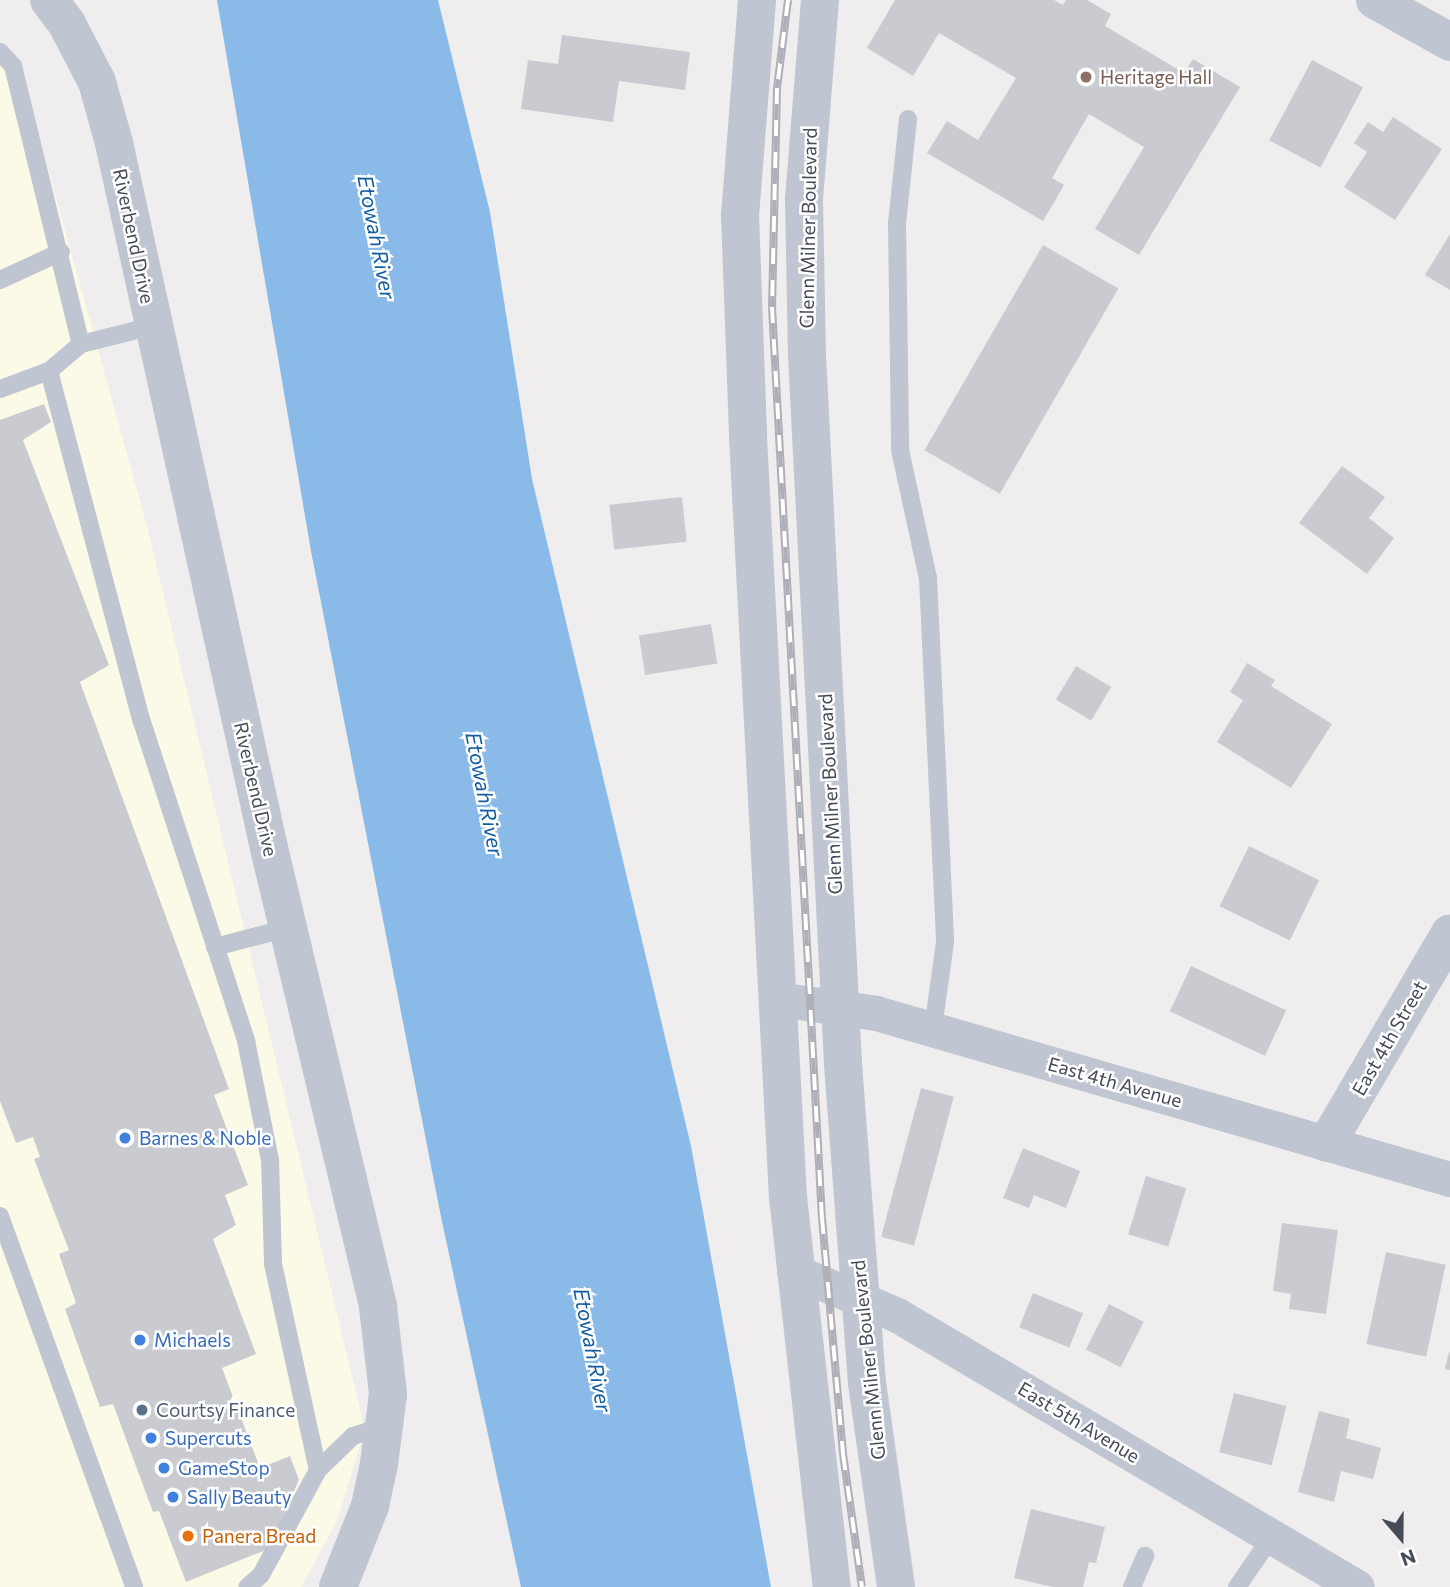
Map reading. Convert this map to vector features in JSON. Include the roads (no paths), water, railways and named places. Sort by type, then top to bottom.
[{"type":"street","name":"Riverbend Drive","points":[[49,0],[67,24],[97,82],[288,928],[378,1307],[388,1394],[384,1426],[370,1506],[338,1587]]},
{"type":"street","points":[[757,0],[740,215],[777,999],[794,1271],[832,1587]]},
{"type":"street","name":"Glenn Milner Boulevard","points":[[820,0],[804,200],[807,355],[841,1008],[860,1296],[896,1587]]},
{"type":"street","points":[[1375,0],[1450,42]]},
{"type":"street","name":"East 4th Street","points":[[1327,1143],[1450,933]]},
{"type":"street","name":"East 4th Avenue","points":[[777,999],[841,1008],[933,1029],[1450,1179]]},
{"type":"street","name":"East 5th Avenue","points":[[794,1271],[860,1296],[1357,1587]]},
{"type":"lane","points":[[0,51],[13,66],[61,252],[81,344]]},
{"type":"lane","points":[[908,119],[897,223],[900,450],[928,578],[945,942],[933,1029]]},
{"type":"lane","points":[[0,280],[61,252]]},
{"type":"lane","points":[[0,389],[48,371],[81,344],[153,326]]},
{"type":"lane","points":[[48,371],[142,722],[246,1041],[270,1160],[273,1264],[318,1470]]},
{"type":"lane","points":[[215,947],[288,928]]},
{"type":"lane","points":[[0,1216],[134,1587]]},
{"type":"lane","points":[[247,1587],[261,1575],[318,1470],[354,1436],[384,1426]]},
{"type":"lane","points":[[1237,1587],[1272,1536]]},
{"type":"lane","points":[[1132,1587],[1145,1556]]},
{"type":"water","name":"Etowah River","points":[[217,0],[438,0],[490,212],[532,479],[691,1146],[771,1587],[521,1587],[441,1217],[311,551]]},
{"type":"railway","points":[[788,0],[777,88],[772,307],[822,1218],[843,1454],[862,1587]]},
{"type":"place","name":"Heritage Hall","points":[[1086,77]]},
{"type":"place","name":"Barnes & Noble","points":[[125,1138]]},
{"type":"place","name":"Michaels","points":[[140,1340]]},
{"type":"place","name":"Courtsy Finance","points":[[142,1410]]},
{"type":"place","name":"Supercuts","points":[[151,1438]]},
{"type":"place","name":"GameStop","points":[[164,1468]]},
{"type":"place","name":"Sally Beauty","points":[[173,1497]]},
{"type":"place","name":"Panera Bread","points":[[188,1536]]}]
